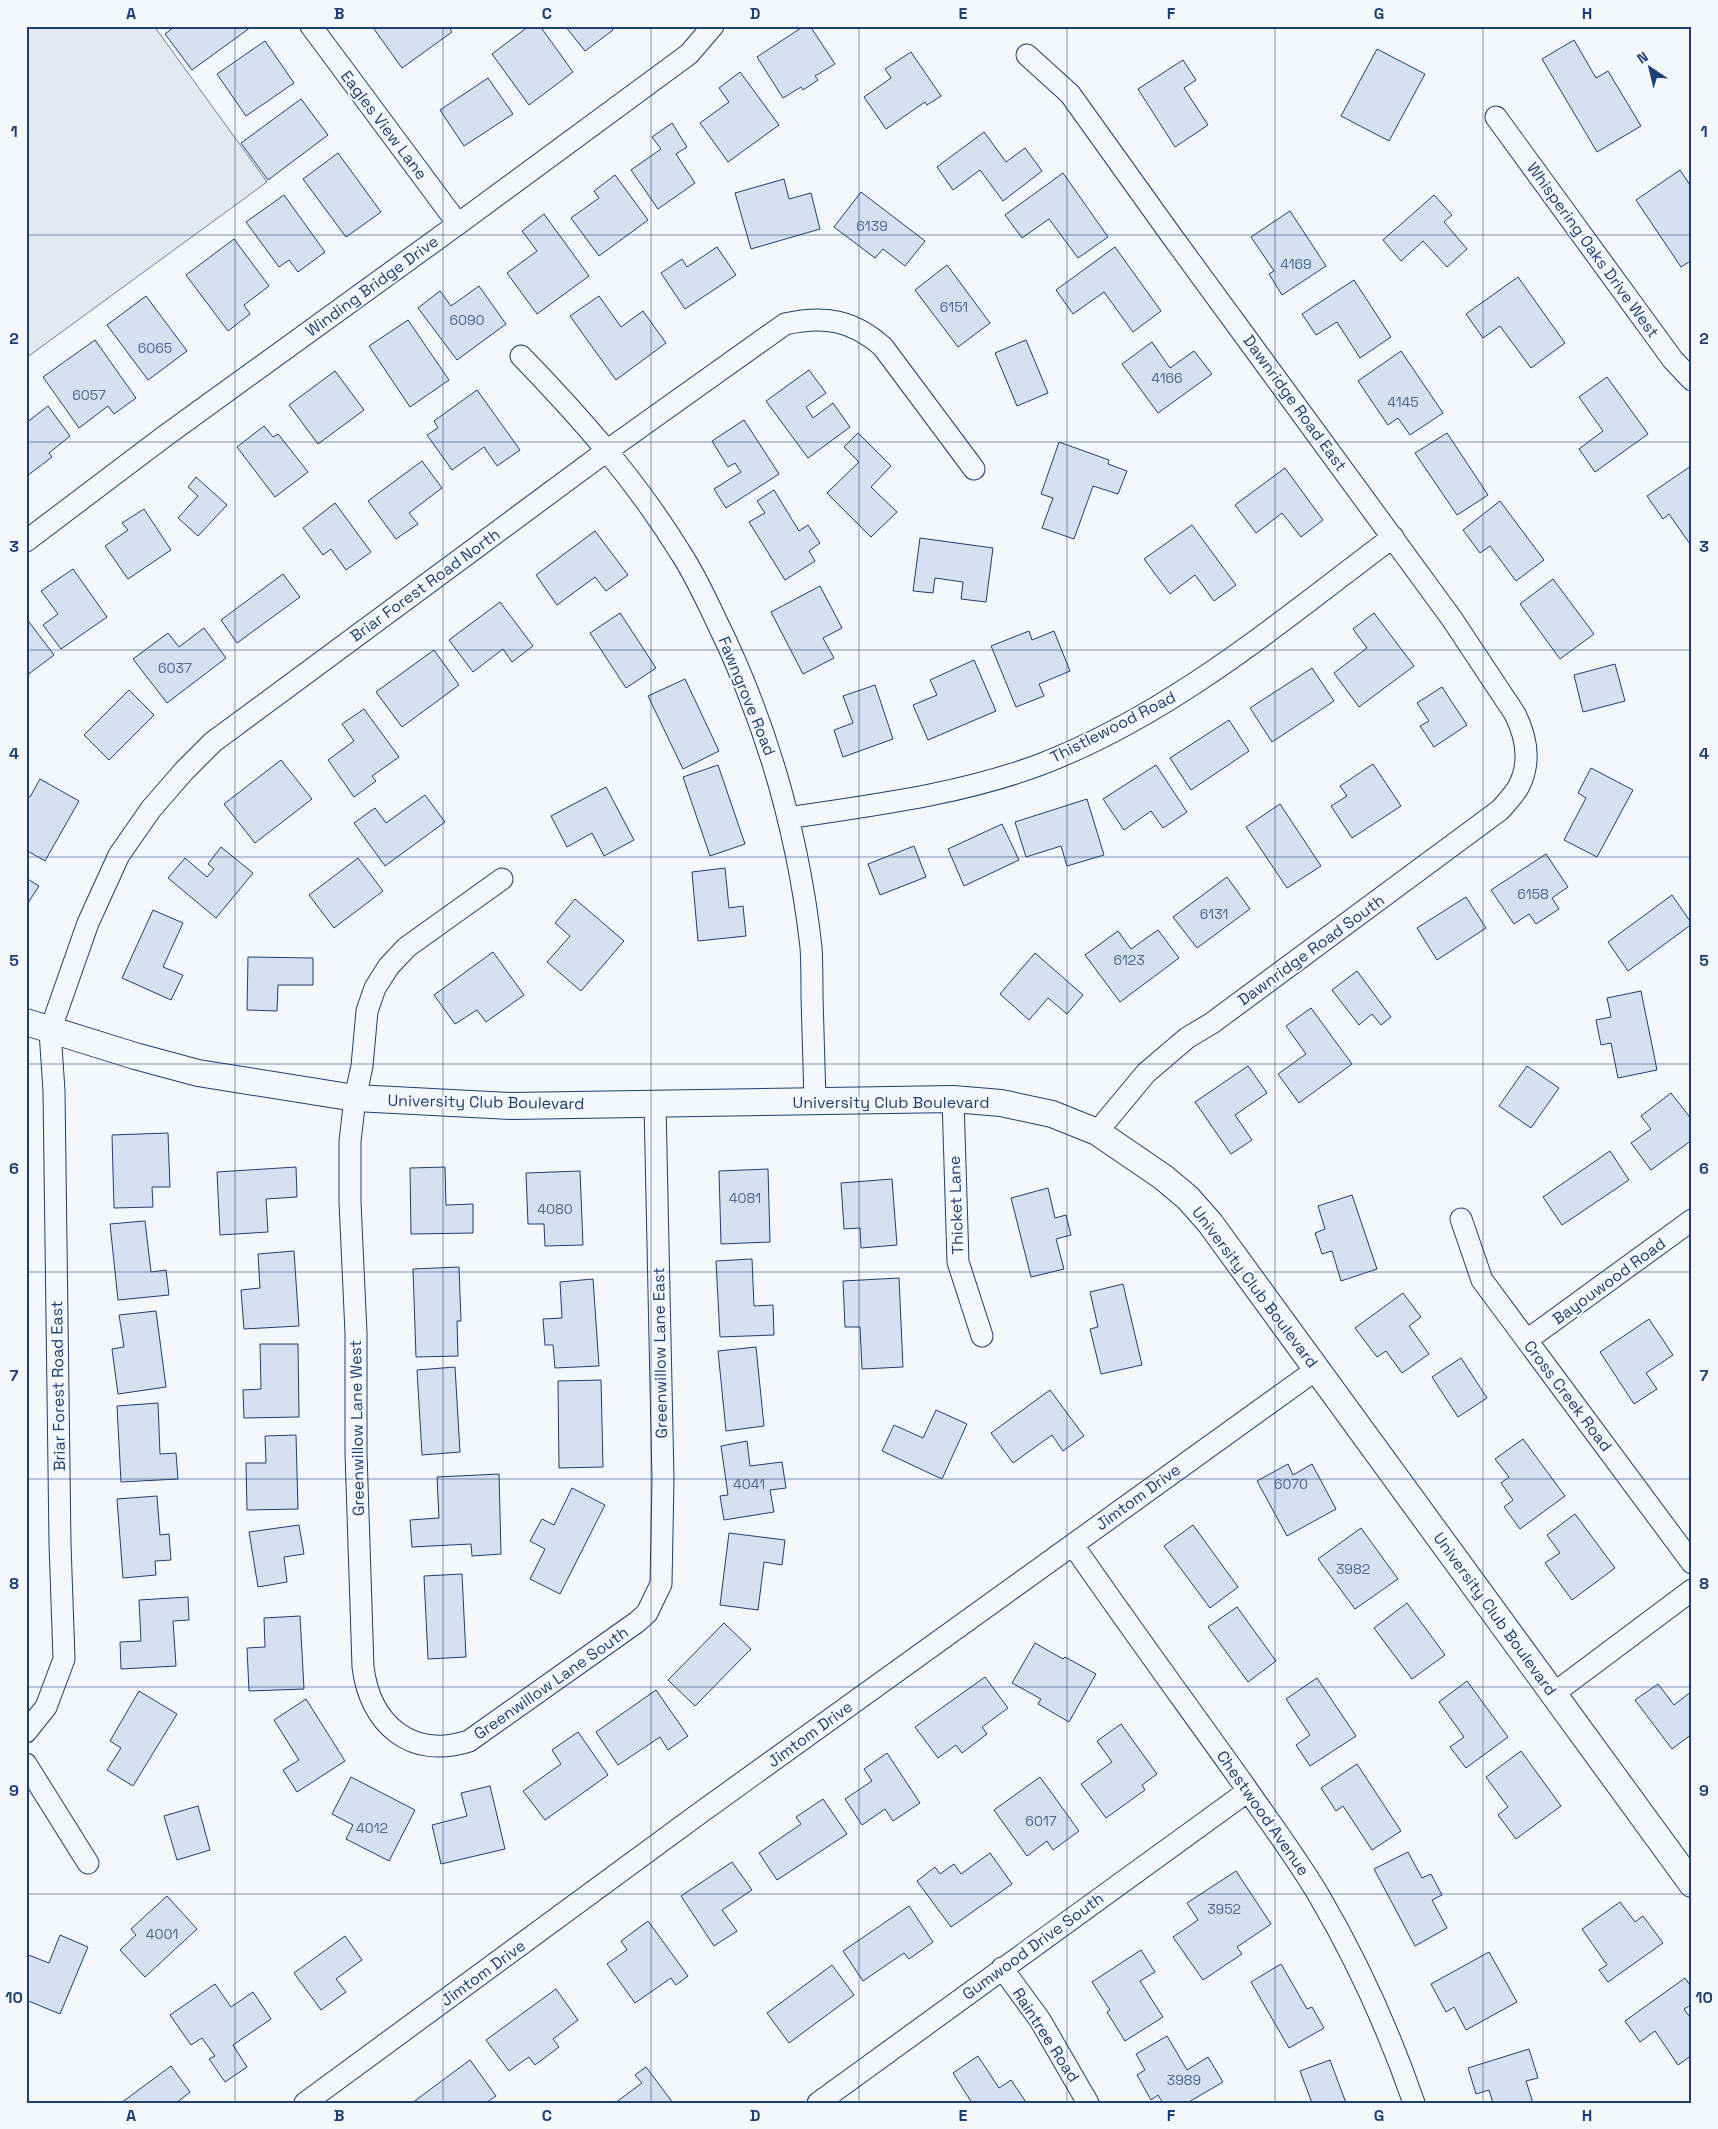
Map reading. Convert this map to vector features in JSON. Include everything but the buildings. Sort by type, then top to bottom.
[{"type":"street","name":"Eagles View Lane","points":[[311,26],[458,224]]},
{"type":"street","name":"Winding Bridge Drive","points":[[26,541],[252,372],[458,224],[689,54],[713,26]]},
{"type":"street","name":"Dawnridge Road East","points":[[1027,56],[1070,94],[1452,619],[1516,714],[1523,730],[1526,746],[1524,770]]},
{"type":"street","name":"Whispering Oaks Drive West","points":[[1496,117],[1673,360],[1692,380]]},
{"type":"street","name":"Briar Forest Road North","points":[[38,1027],[119,855],[151,809],[184,771],[213,742],[608,450],[785,324],[822,319],[840,322],[872,338],[883,347],[974,469]]},
{"type":"street","name":"Fawngrove Road","points":[[521,356],[608,450],[680,550],[730,647],[755,710],[774,765],[788,818],[811,948],[815,1100]]},
{"type":"street","name":"Thistlewood Road","points":[[788,818],[925,797],[974,786],[1040,764],[1102,736],[1147,712],[1210,674],[1393,537]]},
{"type":"street","name":"Dawnridge Road South","points":[[1097,1132],[1146,1073],[1187,1038],[1226,1012],[1500,810],[1519,786],[1524,770]]},
{"type":"street","name":"Greenwillow Lane West","points":[[410,1740],[393,1731],[381,1718],[365,1686],[363,1667],[356,1453],[356,1334],[350,1202],[350,1141],[355,1098],[362,1066],[367,1011],[375,988],[389,966],[407,947],[502,879]]},
{"type":"street","name":"University Club Boulevard","points":[[38,1027],[198,1072],[355,1098],[511,1106],[815,1100],[953,1100],[1010,1104],[1052,1114],[1097,1132],[1163,1177],[1188,1198],[1210,1223],[1692,1884]]},
{"type":"street","name":"Briar Forest Road East","points":[[26,1732],[46,1707],[64,1659],[60,1544],[54,1091],[38,1027]]},
{"type":"street","name":"Thicket Lane","points":[[953,1100],[958,1262],[982,1336]]},
{"type":"street","name":"Greenwillow Lane East","points":[[654,1601],[661,1584],[662,1479],[655,1104]]},
{"type":"street","name":"Cross Creek Road","points":[[1461,1218],[1482,1280],[1692,1563]]},
{"type":"street","name":"Bayouwood Road","points":[[1527,1340],[1692,1220]]},
{"type":"street","name":"Jimtom Drive","points":[[305,2103],[700,1814],[1317,1369]]},
{"type":"street","name":"Chestwood Avenue","points":[[1073,1545],[1270,1821],[1318,1894],[1347,1947],[1385,2026],[1414,2103]]},
{"type":"street","points":[[1553,1694],[1692,1590]]},
{"type":"street","name":"Greenwillow Lane South","points":[[410,1740],[431,1747],[455,1746],[469,1741],[637,1622],[654,1601]]},
{"type":"street","points":[[26,1764],[88,1863]]},
{"type":"street","name":"Gumwood Drive South","points":[[818,2103],[1248,1791]]},
{"type":"street","name":"Raintree Road","points":[[1002,1968],[1040,2020],[1088,2103]]},
{"type":"shaded area","points":[[26,26],[154,26],[267,182],[26,358]]}]
